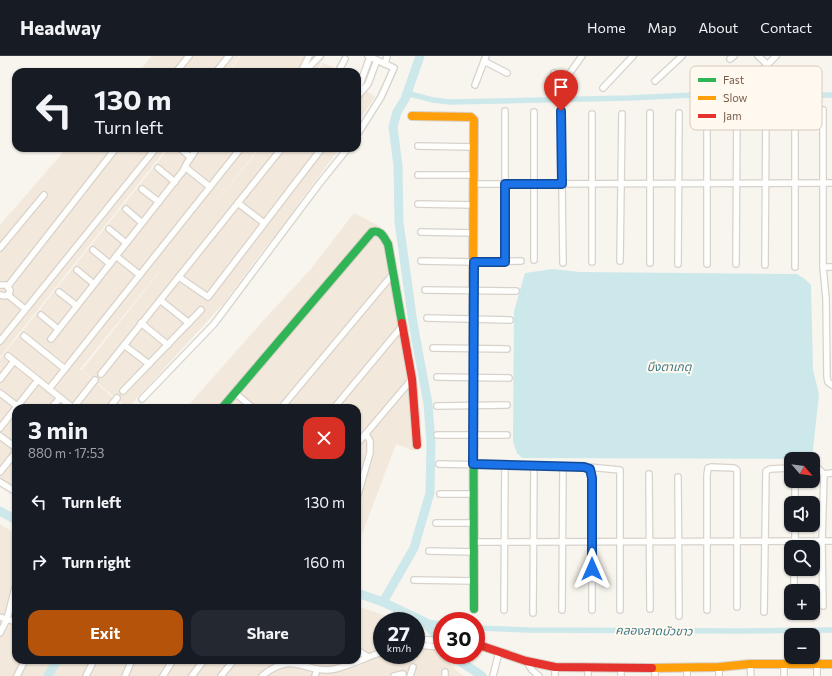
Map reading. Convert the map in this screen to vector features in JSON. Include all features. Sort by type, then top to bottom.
[{"type":"street","points":[[179,68],[189,56]]},
{"type":"street","points":[[219,68],[228,56]]},
{"type":"street","points":[[304,68],[309,56]]},
{"type":"street","points":[[306,68],[320,56]]},
{"type":"street","points":[[385,64],[387,56]]},
{"type":"street","points":[[558,90],[582,56]]},
{"type":"street","points":[[603,88],[633,56]]},
{"type":"street","points":[[655,81],[682,56]]},
{"type":"street","points":[[758,56],[768,64],[776,56]]},
{"type":"street","points":[[361,81],[369,57],[394,68],[381,97],[361,129]]},
{"type":"street","points":[[340,68],[345,59]]},
{"type":"street","points":[[475,85],[485,59],[507,73]]},
{"type":"street","points":[[361,92],[368,84],[378,60]]},
{"type":"street","points":[[554,73],[565,80]]},
{"type":"street","points":[[823,110],[823,267],[829,298],[830,357],[827,377],[828,382],[832,384]]},
{"type":"street","points":[[505,111],[505,262]]},
{"type":"street","points":[[561,111],[563,263]]},
{"type":"street","points":[[534,112],[534,260]]},
{"type":"street","points":[[678,264],[679,112]]},
{"type":"street","points":[[650,113],[650,263]]},
{"type":"street","points":[[592,114],[592,262]]},
{"type":"street","points":[[620,261],[622,114]]},
{"type":"street","points":[[412,116],[473,118],[474,120],[474,609]]},
{"type":"street","points":[[707,130],[707,264]]},
{"type":"street","points":[[736,264],[737,130]]},
{"type":"street","points":[[765,266],[766,130]]},
{"type":"street","points":[[795,130],[795,267]]},
{"type":"street","points":[[418,146],[474,147]]},
{"type":"street","points":[[8,286],[113,152]]},
{"type":"street","points":[[0,341],[153,152]]},
{"type":"street","points":[[184,152],[190,157]]},
{"type":"street","points":[[51,339],[58,328],[175,182],[194,152]]},
{"type":"street","points":[[49,389],[238,152]]},
{"type":"street","points":[[101,374],[279,152]]},
{"type":"street","points":[[179,277],[208,297],[319,152]]},
{"type":"street","points":[[142,399],[214,324],[345,152]]},
{"type":"street","points":[[158,168],[175,182]]},
{"type":"street","points":[[185,168],[210,187]]},
{"type":"street","points":[[418,175],[474,175]]},
{"type":"street","points":[[474,184],[832,183]]},
{"type":"street","points":[[142,189],[159,202]]},
{"type":"street","points":[[0,248],[44,196]]},
{"type":"street","points":[[238,203],[264,223]]},
{"type":"street","points":[[418,204],[474,205]]},
{"type":"street","points":[[126,209],[142,223]]},
{"type":"street","points":[[109,229],[126,243]]},
{"type":"street","points":[[225,404],[372,232],[375,231],[381,233],[388,244],[412,379],[417,446]]},
{"type":"street","points":[[421,232],[474,233]]},
{"type":"street","points":[[93,250],[110,264]]},
{"type":"street","points":[[116,256],[140,275]]},
{"type":"street","points":[[420,261],[521,261]]},
{"type":"street","points":[[823,267],[832,267]]},
{"type":"street","points":[[77,270],[94,284]]},
{"type":"street","points":[[285,404],[393,274]]},
{"type":"street","points":[[0,285],[4,284],[8,286]]},
{"type":"street","points":[[8,286],[10,290],[8,295]]},
{"type":"street","points":[[425,290],[516,291]]},
{"type":"street","points":[[59,292],[77,306]]},
{"type":"street","points":[[0,295],[8,295],[25,309]]},
{"type":"street","points":[[160,300],[189,323]]},
{"type":"street","points":[[124,391],[201,310]]},
{"type":"street","points":[[41,315],[58,328]]},
{"type":"street","points":[[428,318],[510,320]]},
{"type":"street","points":[[142,323],[168,345]]},
{"type":"street","points":[[337,404],[403,325]]},
{"type":"street","points":[[24,336],[65,369]]},
{"type":"street","points":[[124,345],[149,364]]},
{"type":"street","points":[[433,348],[507,349]]},
{"type":"street","points":[[8,356],[68,404]]},
{"type":"street","points":[[0,379],[14,361]]},
{"type":"street","points":[[437,377],[509,378]]},
{"type":"street","points":[[361,440],[412,379]]},
{"type":"street","points":[[21,404],[38,380]]},
{"type":"street","points":[[76,404],[95,380]]},
{"type":"street","points":[[0,393],[15,404]]},
{"type":"street","points":[[235,393],[248,404]]},
{"type":"street","points":[[55,404],[60,398]]},
{"type":"street","points":[[112,404],[117,398]]},
{"type":"street","points":[[437,406],[507,405]]},
{"type":"street","points":[[0,428],[12,415]]},
{"type":"street","points":[[361,481],[366,470],[371,446],[366,434]]},
{"type":"street","points":[[437,435],[507,435]]},
{"type":"street","points":[[0,436],[12,445]]},
{"type":"street","points":[[0,472],[12,457]]},
{"type":"street","points":[[439,464],[505,464],[588,467],[620,470],[620,610]]},
{"type":"street","points":[[504,610],[505,464]]},
{"type":"street","points":[[532,613],[534,466]]},
{"type":"street","points":[[562,610],[563,466]]},
{"type":"street","points":[[588,467],[591,471],[592,610]]},
{"type":"street","points":[[707,610],[707,475],[708,468],[711,467],[734,468],[737,470],[737,607]]},
{"type":"street","points":[[764,612],[766,471],[770,469],[784,468]]},
{"type":"street","points":[[820,470],[824,474],[822,541],[823,606]]},
{"type":"street","points":[[824,474],[832,473]]},
{"type":"street","points":[[649,474],[650,609]]},
{"type":"street","points":[[678,477],[679,616]]},
{"type":"street","points":[[0,482],[12,490]]},
{"type":"street","points":[[440,494],[473,494]]},
{"type":"street","points":[[436,523],[474,523]]},
{"type":"street","points":[[473,542],[737,541],[784,543]]},
{"type":"street","points":[[822,541],[832,541]]},
{"type":"street","points":[[429,551],[474,552]]},
{"type":"street","points":[[414,580],[474,581]]},
{"type":"street","points":[[0,634],[7,619],[12,600]]},
{"type":"street","points":[[0,617],[12,621]]},
{"type":"street","points":[[485,649],[526,661],[588,672],[687,672],[750,664],[817,664],[817,676]]},
{"type":"street","points":[[493,676],[499,652]]},
{"type":"street","points":[[361,653],[368,657]]},
{"type":"street","points":[[361,658],[373,655]]},
{"type":"street","points":[[526,661],[532,670],[539,676]]},
{"type":"street","points":[[17,676],[23,664]]},
{"type":"street","points":[[86,676],[92,664]]},
{"type":"street","points":[[125,676],[130,664]]},
{"type":"street","points":[[163,676],[170,664]]},
{"type":"street","points":[[192,676],[201,664]]},
{"type":"street","points":[[221,676],[231,664]]},
{"type":"street","points":[[262,676],[270,669],[280,664]]},
{"type":"street","points":[[297,664],[317,668],[335,668],[345,664]]},
{"type":"street","points":[[750,664],[751,676]]},
{"type":"street","points":[[820,664],[832,664]]},
{"type":"street","points":[[784,665],[784,676]]},
{"type":"street","points":[[410,676],[412,667]]},
{"type":"street","points":[[555,667],[555,676]]},
{"type":"street","points":[[719,667],[719,676]]},
{"type":"street","points":[[314,676],[317,668]]},
{"type":"street","points":[[394,676],[403,674]]},
{"type":"shaded area","points":[[152,56],[239,56],[232,68],[142,68]]},
{"type":"shaded area","points":[[240,56],[325,56],[318,68],[232,68]]},
{"type":"shaded area","points":[[323,63],[335,68],[320,68]]},
{"type":"shaded area","points":[[361,79],[369,82],[365,90],[375,97],[361,118]]},
{"type":"shaded area","points":[[64,152],[164,152],[0,357],[0,225]]},
{"type":"shaded area","points":[[166,152],[256,152],[191,233],[257,152],[337,152],[285,224],[261,253],[223,304],[132,404],[123,404],[82,370],[177,250],[80,369],[120,404],[12,404],[12,490],[0,482],[0,359]]},
{"type":"shaded area","points":[[354,213],[379,226],[390,267],[411,377],[415,451],[396,444],[361,537],[361,404],[190,404],[310,270]]},
{"type":"shaded area","points":[[0,524],[12,532],[12,664],[361,664],[361,607],[375,612],[373,612],[373,664],[425,664],[425,637],[433,646],[433,664],[450,664],[464,676],[0,676]]},
{"type":"water","name":"บึงตาเกตุ","points":[[553,269],[580,272],[797,274],[811,285],[813,370],[819,394],[813,452],[784,452],[784,459],[522,458],[517,453],[513,442],[514,311],[525,273]]},
{"type":"waterway","points":[[383,602],[414,548],[430,493],[431,444],[428,404],[413,323],[399,222],[398,166],[393,127],[397,112],[405,99],[420,56]]},
{"type":"waterway","points":[[406,93],[433,100],[450,102],[690,95]]},
{"type":"waterway","points":[[822,95],[832,95]]},
{"type":"waterway","name":"คลองลาดบัวขาว","points":[[0,511],[12,518]]},
{"type":"waterway","name":"คลองลาดบัวขาว","points":[[361,594],[383,602],[425,622],[433,632]]},
{"type":"waterway","name":"คลองลาดบัวขาว","points":[[425,622],[433,623]]},
{"type":"waterway","name":"คลองลาดบัวขาว","points":[[485,628],[528,630],[832,630]]},
{"type":"waterway","points":[[48,676],[55,664]]},
{"type":"waterway","points":[[464,664],[482,676]]},
{"type":"traffic: fast","points":[[225,404],[372,232],[375,231],[380,233],[388,244],[402,323]]},
{"type":"traffic: fast","points":[[473,269],[474,609]]},
{"type":"traffic: slow","points":[[412,116],[471,117],[474,120],[473,269]]},
{"type":"traffic: slow","points":[[652,668],[719,667],[750,664],[832,664]]},
{"type":"traffic: jam","points":[[402,323],[412,379],[417,445]]},
{"type":"traffic: jam","points":[[485,647],[526,661],[555,667],[652,668]]},
{"type":"route","points":[[561,111],[562,184],[505,184],[505,262],[474,262],[473,464],[588,467],[591,471],[592,478],[592,569]]}]
